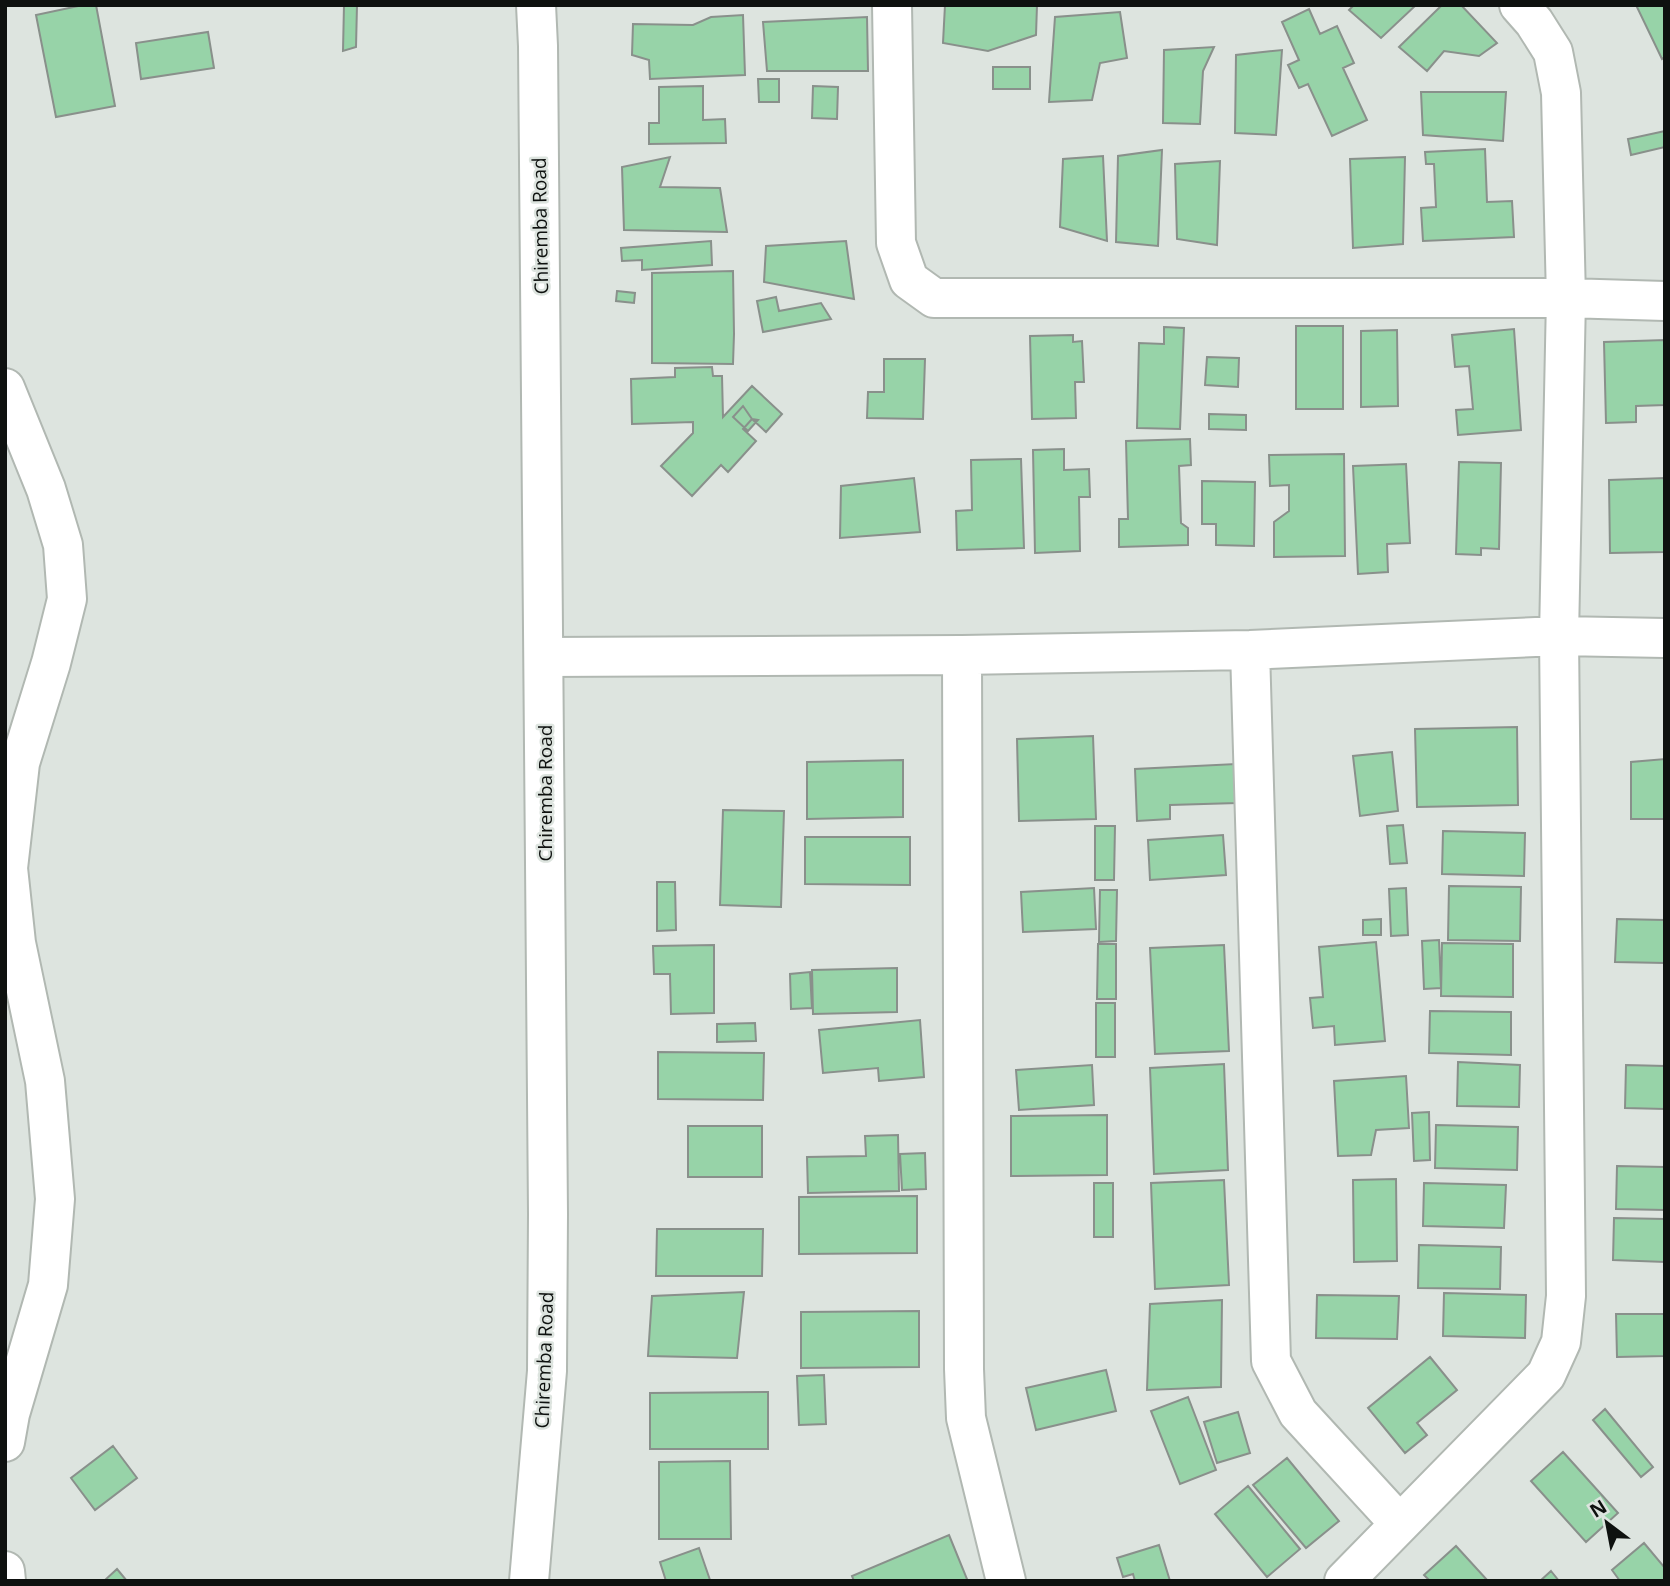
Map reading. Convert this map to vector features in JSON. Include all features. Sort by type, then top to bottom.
[{"type":"street","name":"Chiremba Road","points":[[528,1581],[547,1371],[548,1214],[536,5]]},
{"type":"street","points":[[892,5],[897,243],[909,280],[934,298],[1566,298],[1665,301]]},
{"type":"street","points":[[1343,1581],[1546,1375],[1561,1342],[1566,1296],[1559,636],[1566,298],[1561,93],[1553,52],[1534,22],[1519,5]]},
{"type":"street","points":[[5,388],[46,489],[63,545],[66,599],[51,663],[20,763],[8,868],[16,943],[45,1080],[55,1199],[48,1285],[10,1414],[5,1442]]},
{"type":"street","points":[[544,657],[962,655],[1250,650],[1559,636],[1665,638]]},
{"type":"street","points":[[1250,650],[1271,1361],[1298,1413],[1399,1523]]},
{"type":"street","points":[[962,655],[966,1418],[1006,1581]]},
{"type":"street","points":[[5,1571],[6,1581]]},
{"type":"building","points":[[83,5],[96,5],[115,106],[56,117],[36,15]]},
{"type":"building","points":[[344,5],[357,5],[356,47],[343,51]]},
{"type":"building","points":[[945,5],[1037,5],[1036,35],[988,51],[943,43]]},
{"type":"building","points":[[1354,5],[1416,5],[1381,38],[1349,10]]},
{"type":"building","points":[[1442,5],[1461,5],[1497,43],[1479,56],[1444,51],[1427,71],[1399,47]]},
{"type":"building","points":[[1636,5],[1665,5],[1665,57],[1662,59]]},
{"type":"building","points":[[1309,9],[1320,34],[1337,26],[1354,63],[1343,68],[1367,120],[1332,136],[1308,84],[1299,88],[1288,65],[1299,60],[1282,22]]},
{"type":"building","points":[[1120,12],[1127,58],[1100,63],[1092,100],[1049,102],[1055,17]]},
{"type":"building","points":[[743,15],[745,75],[650,79],[649,60],[632,55],[633,24],[693,25],[711,17]]},
{"type":"building","points":[[867,17],[868,71],[767,71],[763,22]]},
{"type":"building","points":[[208,32],[214,68],[141,79],[136,43]]},
{"type":"building","points":[[1214,47],[1203,71],[1200,124],[1163,123],[1164,50]]},
{"type":"building","points":[[1282,50],[1276,135],[1235,133],[1236,55]]},
{"type":"building","points":[[993,67],[1030,67],[1030,89],[993,89]]},
{"type":"building","points":[[758,79],[779,79],[779,102],[759,102]]},
{"type":"building","points":[[703,86],[703,120],[725,119],[726,143],[649,144],[649,123],[659,123],[659,87]]},
{"type":"building","points":[[813,86],[838,87],[837,119],[812,118]]},
{"type":"building","points":[[1421,92],[1506,92],[1503,141],[1423,135]]},
{"type":"building","points":[[1665,131],[1665,147],[1631,155],[1628,139]]},
{"type":"building","points":[[1485,149],[1487,202],[1512,201],[1514,237],[1423,241],[1421,208],[1436,207],[1434,164],[1426,164],[1425,152]]},
{"type":"building","points":[[1162,150],[1158,246],[1116,242],[1118,156]]},
{"type":"building","points":[[1103,156],[1107,241],[1060,227],[1063,159]]},
{"type":"building","points":[[670,157],[660,187],[720,188],[727,232],[624,230],[622,167]]},
{"type":"building","points":[[1405,157],[1403,244],[1353,248],[1350,159]]},
{"type":"building","points":[[1220,161],[1217,245],[1177,239],[1175,164]]},
{"type":"building","points":[[711,241],[712,265],[642,270],[642,260],[622,261],[621,248]]},
{"type":"building","points":[[846,241],[854,299],[764,282],[766,246]]},
{"type":"building","points":[[733,271],[733,364],[652,363],[652,273]]},
{"type":"building","points":[[617,291],[635,293],[634,303],[616,301]]},
{"type":"building","points":[[776,297],[779,311],[821,303],[831,319],[763,332],[757,301]]},
{"type":"building","points":[[1296,326],[1343,326],[1343,409],[1296,409]]},
{"type":"building","points":[[1164,327],[1184,328],[1180,429],[1137,428],[1139,343],[1164,344]]},
{"type":"building","points":[[1514,329],[1521,430],[1458,435],[1456,410],[1473,409],[1469,366],[1455,367],[1452,335]]},
{"type":"building","points":[[1397,330],[1398,406],[1361,407],[1361,331]]},
{"type":"building","points":[[1073,335],[1073,342],[1082,341],[1084,382],[1075,382],[1076,418],[1032,419],[1030,336]]},
{"type":"building","points":[[1665,340],[1665,405],[1636,406],[1636,422],[1606,423],[1604,342]]},
{"type":"building","points":[[1207,357],[1239,358],[1238,387],[1205,385]]},
{"type":"building","points":[[884,359],[925,359],[923,419],[867,418],[868,392],[884,392]]},
{"type":"building","points":[[712,367],[713,376],[722,376],[723,417],[752,386],[782,414],[766,432],[752,419],[743,429],[756,441],[728,472],[721,465],[692,496],[661,466],[693,433],[693,422],[632,424],[631,379],[675,377],[675,368]]},
{"type":"building","points":[[743,406],[752,419],[758,420],[748,431],[733,417]]},
{"type":"building","points":[[1209,414],[1246,415],[1246,430],[1209,429]]},
{"type":"building","points":[[1190,439],[1191,465],[1179,466],[1181,523],[1188,528],[1188,545],[1119,547],[1119,519],[1128,519],[1126,441]]},
{"type":"building","points":[[1064,449],[1064,470],[1089,469],[1090,497],[1079,497],[1080,551],[1035,553],[1033,450]]},
{"type":"building","points":[[1344,454],[1345,556],[1274,557],[1274,522],[1289,511],[1289,485],[1270,486],[1269,455]]},
{"type":"building","points":[[1021,459],[1024,548],[957,550],[956,511],[972,510],[971,460]]},
{"type":"building","points":[[1459,462],[1501,463],[1499,549],[1481,548],[1481,555],[1456,554]]},
{"type":"building","points":[[1406,464],[1410,543],[1387,544],[1388,572],[1358,574],[1353,466]]},
{"type":"building","points":[[914,478],[920,532],[840,538],[841,486]]},
{"type":"building","points":[[1665,478],[1665,552],[1610,553],[1609,480]]},
{"type":"building","points":[[1202,481],[1255,482],[1254,546],[1216,545],[1216,524],[1202,524]]},
{"type":"building","points":[[1517,727],[1518,805],[1417,807],[1415,729]]},
{"type":"building","points":[[1093,736],[1096,819],[1019,821],[1017,739]]},
{"type":"building","points":[[1392,752],[1398,811],[1360,816],[1353,756]]},
{"type":"building","points":[[1665,759],[1665,819],[1631,819],[1631,762]]},
{"type":"building","points":[[903,760],[903,817],[807,819],[807,762]]},
{"type":"building","points":[[1236,764],[1237,803],[1170,805],[1170,819],[1137,821],[1135,769]]},
{"type":"building","points":[[723,810],[784,811],[781,907],[720,905]]},
{"type":"building","points":[[1403,825],[1407,863],[1390,864],[1387,826]]},
{"type":"building","points":[[1095,826],[1115,826],[1114,880],[1095,880]]},
{"type":"building","points":[[1443,831],[1525,833],[1524,876],[1442,874]]},
{"type":"building","points":[[1223,835],[1226,875],[1150,880],[1148,840]]},
{"type":"building","points":[[805,837],[910,837],[910,885],[805,884]]},
{"type":"building","points":[[657,882],[675,882],[676,930],[657,931]]},
{"type":"building","points":[[1449,886],[1521,887],[1520,941],[1448,940]]},
{"type":"building","points":[[1094,888],[1096,929],[1023,932],[1021,892]]},
{"type":"building","points":[[1406,888],[1408,935],[1391,936],[1389,889]]},
{"type":"building","points":[[1100,890],[1117,890],[1116,941],[1099,942]]},
{"type":"building","points":[[1381,919],[1381,935],[1363,935],[1363,920]]},
{"type":"building","points":[[1617,919],[1665,920],[1665,963],[1615,962]]},
{"type":"building","points":[[1439,940],[1441,988],[1424,989],[1422,941]]},
{"type":"building","points":[[1376,942],[1385,1041],[1335,1045],[1334,1026],[1313,1028],[1310,998],[1323,997],[1319,947]]},
{"type":"building","points":[[1442,943],[1513,944],[1513,997],[1441,996]]},
{"type":"building","points":[[1098,944],[1116,944],[1116,999],[1097,999]]},
{"type":"building","points":[[714,945],[714,1013],[671,1014],[670,974],[654,974],[653,946]]},
{"type":"building","points":[[1224,945],[1229,1051],[1155,1054],[1150,948]]},
{"type":"building","points":[[897,968],[897,1012],[813,1014],[812,970]]},
{"type":"building","points":[[810,972],[812,1008],[791,1009],[790,974]]},
{"type":"building","points":[[1096,1003],[1115,1003],[1115,1057],[1096,1057]]},
{"type":"building","points":[[1430,1011],[1511,1012],[1511,1055],[1429,1053]]},
{"type":"building","points":[[920,1020],[924,1077],[879,1081],[878,1068],[823,1073],[819,1030]]},
{"type":"building","points":[[755,1023],[756,1041],[717,1042],[717,1024]]},
{"type":"building","points":[[658,1052],[764,1053],[763,1100],[658,1099]]},
{"type":"building","points":[[1458,1062],[1520,1065],[1519,1107],[1457,1106]]},
{"type":"building","points":[[1224,1064],[1228,1170],[1154,1174],[1150,1068]]},
{"type":"building","points":[[1092,1065],[1094,1105],[1019,1110],[1016,1070]]},
{"type":"building","points":[[1626,1065],[1665,1066],[1665,1109],[1625,1108]]},
{"type":"building","points":[[1406,1076],[1409,1128],[1376,1130],[1371,1155],[1338,1156],[1334,1081]]},
{"type":"building","points":[[1429,1112],[1430,1160],[1414,1161],[1412,1113]]},
{"type":"building","points":[[1107,1115],[1107,1175],[1011,1176],[1011,1116]]},
{"type":"building","points":[[1436,1125],[1518,1127],[1517,1170],[1435,1168]]},
{"type":"building","points":[[688,1126],[762,1126],[762,1177],[688,1177]]},
{"type":"building","points":[[898,1135],[899,1191],[808,1193],[807,1157],[866,1156],[865,1136]]},
{"type":"building","points":[[925,1153],[926,1189],[902,1190],[900,1154]]},
{"type":"building","points":[[1617,1166],[1665,1167],[1665,1210],[1616,1209]]},
{"type":"building","points":[[1396,1179],[1397,1261],[1354,1262],[1353,1180]]},
{"type":"building","points":[[1224,1180],[1229,1285],[1155,1289],[1151,1183]]},
{"type":"building","points":[[1094,1183],[1113,1183],[1113,1237],[1094,1237]]},
{"type":"building","points":[[1424,1183],[1506,1185],[1504,1228],[1423,1226]]},
{"type":"building","points":[[917,1196],[917,1253],[799,1254],[799,1197]]},
{"type":"building","points":[[1614,1218],[1665,1219],[1665,1262],[1613,1260]]},
{"type":"building","points":[[657,1229],[763,1229],[762,1276],[656,1276]]},
{"type":"building","points":[[1419,1245],[1501,1247],[1500,1289],[1418,1288]]},
{"type":"building","points":[[744,1292],[737,1358],[648,1356],[652,1296]]},
{"type":"building","points":[[1444,1293],[1526,1295],[1525,1338],[1443,1336]]},
{"type":"building","points":[[1317,1295],[1399,1296],[1397,1339],[1316,1338]]},
{"type":"building","points":[[1222,1300],[1221,1387],[1147,1390],[1150,1304]]},
{"type":"building","points":[[919,1311],[919,1367],[801,1368],[801,1312]]},
{"type":"building","points":[[1616,1314],[1665,1314],[1665,1356],[1617,1357]]},
{"type":"building","points":[[1430,1357],[1457,1390],[1417,1423],[1427,1435],[1405,1453],[1368,1408]]},
{"type":"building","points":[[1106,1370],[1116,1411],[1036,1430],[1026,1388]]},
{"type":"building","points":[[824,1375],[826,1424],[799,1425],[797,1376]]},
{"type":"building","points":[[768,1392],[768,1449],[650,1449],[650,1393]]},
{"type":"building","points":[[1188,1397],[1216,1470],[1180,1484],[1151,1411]]},
{"type":"building","points":[[1605,1409],[1653,1467],[1641,1477],[1593,1420]]},
{"type":"building","points":[[1238,1412],[1250,1453],[1217,1463],[1204,1422]]},
{"type":"building","points":[[113,1446],[137,1478],[95,1510],[71,1478]]},
{"type":"building","points":[[1563,1452],[1618,1513],[1586,1542],[1531,1481]]},
{"type":"building","points":[[1287,1458],[1339,1521],[1306,1548],[1253,1485]]},
{"type":"building","points":[[730,1461],[731,1539],[659,1539],[659,1462]]},
{"type":"building","points":[[1248,1486],[1300,1549],[1267,1577],[1215,1514]]},
{"type":"building","points":[[949,1535],[967,1579],[964,1581],[854,1581],[852,1576]]},
{"type":"building","points":[[1644,1543],[1665,1568],[1665,1581],[1620,1581],[1612,1570]]},
{"type":"building","points":[[1159,1545],[1170,1581],[1135,1581],[1133,1574],[1123,1577],[1117,1558]]},
{"type":"building","points":[[1456,1546],[1488,1581],[1430,1581],[1424,1575]]},
{"type":"building","points":[[699,1548],[710,1580],[666,1581],[660,1562]]},
{"type":"building","points":[[117,1569],[127,1581],[104,1581]]},
{"type":"building","points":[[1551,1571],[1559,1581],[1540,1581]]}]
